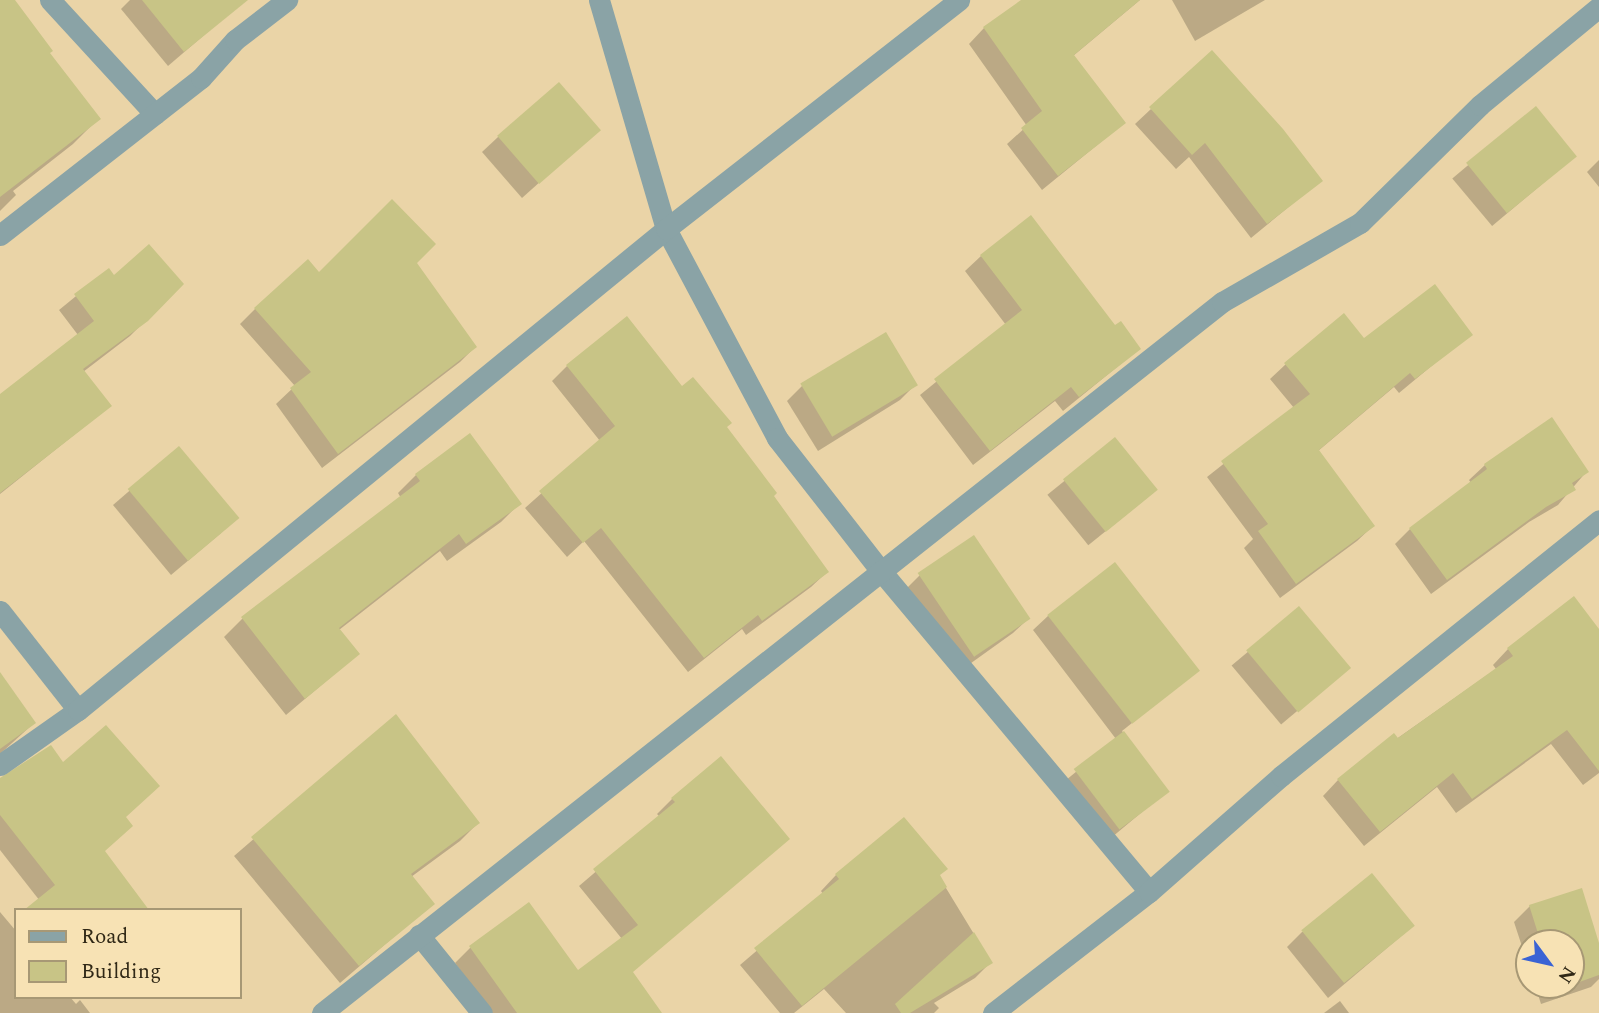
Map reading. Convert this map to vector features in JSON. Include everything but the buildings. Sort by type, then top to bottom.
[{"type":"street","points":[[50,0],[155,114]]},
{"type":"street","points":[[0,235],[201,78],[235,40],[287,0]]},
{"type":"street","points":[[599,0],[666,229],[777,438],[881,571],[1149,892]]},
{"type":"street","points":[[0,765],[78,710],[666,229],[959,0]]},
{"type":"street","points":[[322,1013],[1222,302],[1360,223],[1480,105],[1599,7]]},
{"type":"street","points":[[993,1013],[1149,892],[1281,776],[1599,520]]},
{"type":"street","points":[[0,611],[78,710]]},
{"type":"street","points":[[419,934],[482,1013]]}]
